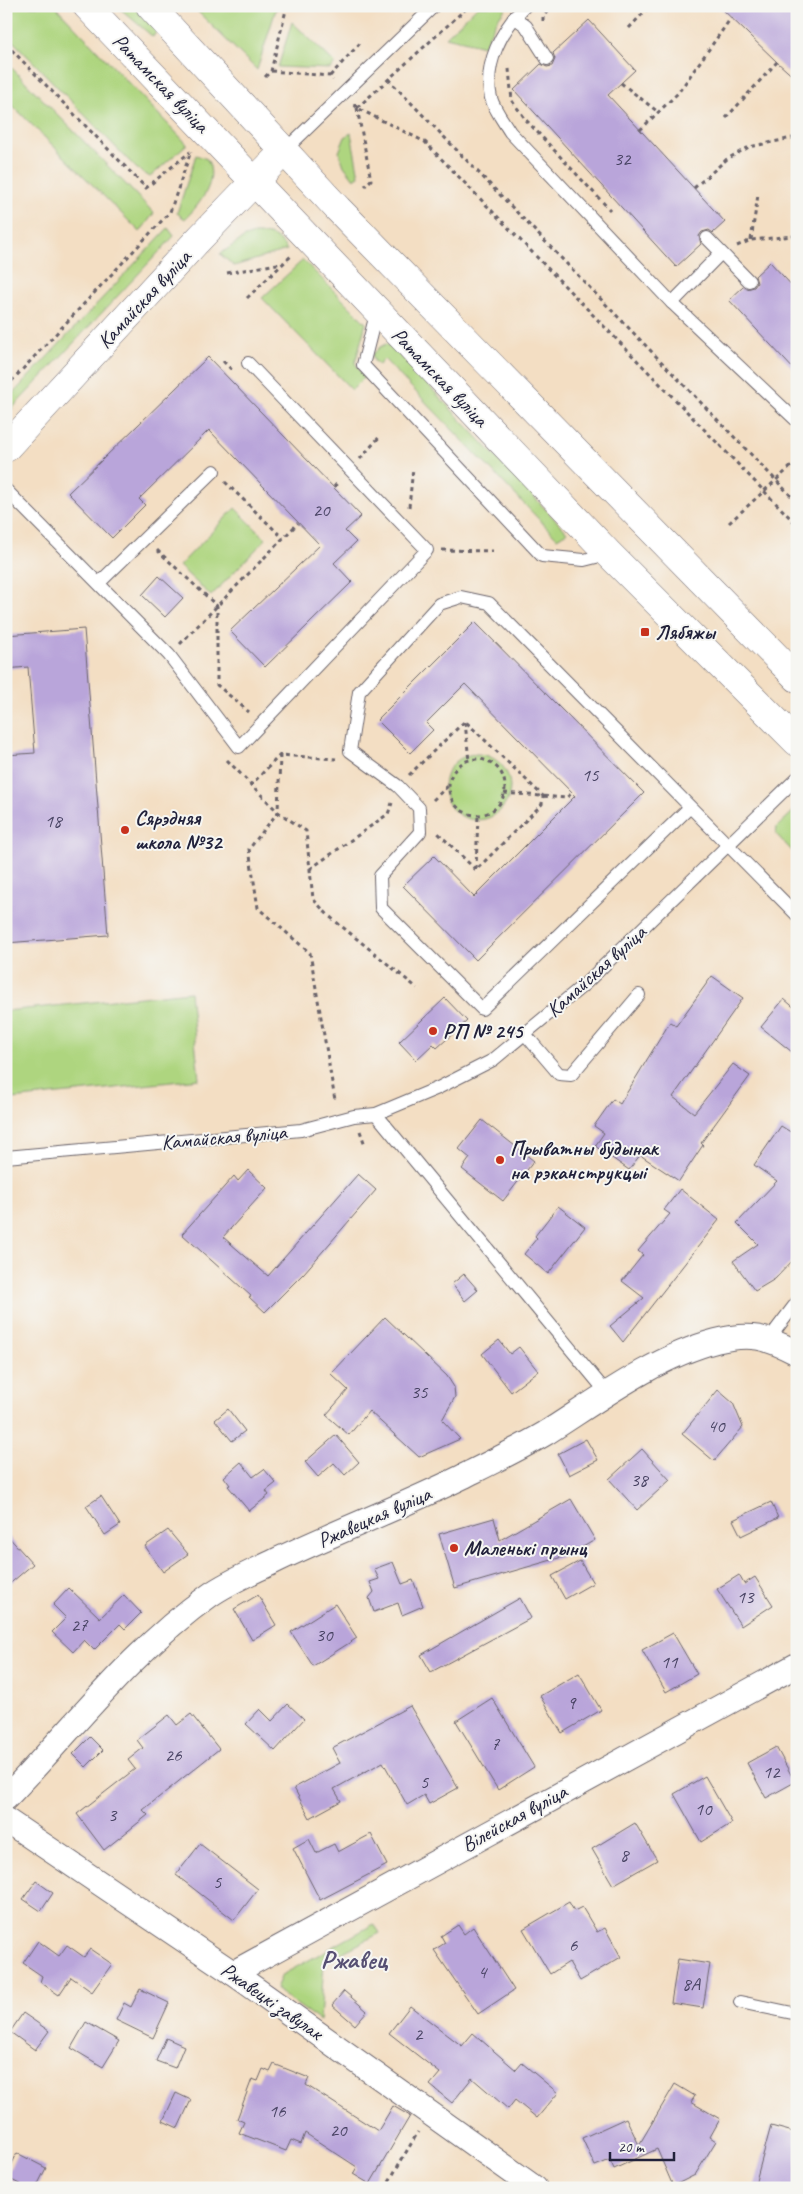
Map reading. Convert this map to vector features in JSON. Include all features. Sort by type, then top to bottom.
[{"type":"main road","name":"Ратамская вуліца","points":[[87,6],[609,554],[797,742]]},
{"type":"main road","name":"Ратамская вуліца","points":[[150,6],[284,151],[797,678]]},
{"type":"main road","name":"Камайская вуліца","points":[[6,448],[284,151]]},
{"type":"street","name":"Ржавецкая вуліца","points":[[6,1798],[125,1668],[170,1626],[212,1594],[321,1540],[393,1510],[461,1477],[543,1434],[607,1393],[696,1348],[716,1341],[744,1336],[770,1339],[797,1353]]},
{"type":"street","name":"Вілейская вуліца","points":[[233,1973],[797,1666]]},
{"type":"street","name":"Ржавецкі завулак","points":[[6,1820],[233,1973],[535,2188]]},
{"type":"lane","points":[[284,151],[434,6]]},
{"type":"lane","points":[[525,6],[514,16],[496,46],[490,75],[491,98],[510,132],[672,303],[797,421]]},
{"type":"lane","points":[[514,16],[526,26],[547,58]]},
{"type":"lane","points":[[707,238],[720,254],[749,282]]},
{"type":"lane","points":[[672,303],[720,254]]},
{"type":"lane","points":[[377,310],[363,365],[542,556],[584,560],[609,554]]},
{"type":"lane","points":[[6,490],[100,583],[169,655],[239,747],[427,550],[248,363]]},
{"type":"lane","points":[[100,583],[214,471]]},
{"type":"lane","points":[[689,808],[482,1009],[381,908],[380,876],[420,832],[419,808],[398,786],[350,751],[359,692],[439,604],[461,597],[489,603],[689,808],[727,847],[797,915]]},
{"type":"lane","name":"Камайская вуліца","points":[[6,1157],[301,1130],[354,1116],[376,1114],[438,1088],[493,1060],[585,984],[797,778]]},
{"type":"lane","points":[[525,1034],[559,1074],[571,1075],[639,995]]},
{"type":"lane","points":[[376,1114],[607,1393]]},
{"type":"lane","points":[[770,1339],[797,1302]]},
{"type":"lane","points":[[740,2002],[797,2014]]},
{"type":"path","points":[[265,77],[271,71],[287,6]]},
{"type":"path","points":[[357,108],[469,6]]},
{"type":"path","points":[[543,23],[543,16],[553,6]]},
{"type":"path","points":[[629,28],[650,6]]},
{"type":"path","points":[[640,130],[678,93],[731,18]]},
{"type":"path","points":[[271,71],[330,76],[362,41]]},
{"type":"path","points":[[6,44],[146,188],[196,147]]},
{"type":"path","points":[[726,118],[777,62]]},
{"type":"path","points":[[509,65],[512,101],[527,121],[612,212]]},
{"type":"path","points":[[388,79],[797,502]]},
{"type":"path","points":[[621,83],[658,112]]},
{"type":"path","points":[[357,108],[371,180],[364,186]]},
{"type":"path","points":[[357,108],[425,142],[797,525]]},
{"type":"path","points":[[694,188],[727,159],[749,147],[797,137]]},
{"type":"path","points":[[6,387],[170,212],[191,151]]},
{"type":"path","points":[[751,240],[758,195]]},
{"type":"path","points":[[720,254],[751,240],[794,236]]},
{"type":"path","points":[[227,273],[283,263],[247,298]]},
{"type":"path","points":[[792,285],[797,282]]},
{"type":"path","points":[[223,361],[236,375]]},
{"type":"path","points":[[729,523],[797,461]]},
{"type":"path","points":[[214,471],[283,538]]},
{"type":"path","points":[[332,474],[346,488]]},
{"type":"path","points":[[169,655],[298,523]]},
{"type":"path","points":[[145,539],[217,606],[217,685],[248,713],[255,706]]},
{"type":"path","points":[[465,721],[468,761]]},
{"type":"path","points":[[310,869],[388,814],[398,786],[465,721]]},
{"type":"path","points":[[465,721],[543,796]]},
{"type":"path","points":[[239,747],[226,759],[250,786],[278,812],[306,831],[313,899],[329,916],[417,988]]},
{"type":"path","points":[[280,755],[335,760],[350,751]]},
{"type":"path","points":[[250,786],[280,755]]},
{"type":"path","points":[[280,755],[278,812],[250,849],[258,908],[310,953],[336,1100]]},
{"type":"path","points":[[468,761],[486,761],[494,766],[504,781],[504,793],[497,806],[490,812],[478,815],[463,811],[456,806],[449,789],[454,771],[468,761]]},
{"type":"path","points":[[504,793],[566,798],[572,793]]},
{"type":"path","points":[[476,870],[542,804],[543,796]]},
{"type":"path","points":[[476,870],[478,815]]},
{"type":"path","points":[[420,832],[434,830],[476,870]]},
{"type":"path","points":[[385,2188],[429,2112]]},
{"type":"green space","points":[[6,6],[55,6],[187,144],[150,177],[136,168],[6,34]]},
{"type":"green space","points":[[117,6],[133,6],[157,30],[153,37]]},
{"type":"green space","points":[[192,6],[277,6],[257,70]]},
{"type":"green space","points":[[478,6],[507,6],[495,23],[484,46],[446,37]]},
{"type":"green space","points":[[292,22],[335,63],[331,69],[278,67]]},
{"type":"green space","points":[[6,62],[154,213],[140,232],[6,99]]},
{"type":"green space","points":[[351,133],[359,176],[354,179],[344,166],[339,152],[345,137]]},
{"type":"green space","points":[[196,155],[207,159],[211,176],[202,199],[185,219],[177,213]]},
{"type":"green space","points":[[168,228],[174,236],[6,415],[6,401]]},
{"type":"green space","points":[[254,234],[273,236],[287,250],[234,266],[220,254],[245,237]]},
{"type":"green space","points":[[303,260],[366,323],[355,363],[364,378],[352,390],[262,298]]},
{"type":"green space","points":[[386,344],[393,348],[567,532],[557,538],[384,359],[379,365],[374,361],[372,355]]},
{"type":"green space","points":[[235,508],[266,539],[211,596],[179,566]]},
{"type":"green space","points":[[477,754],[490,756],[505,769],[508,774],[510,787],[508,800],[495,815],[490,818],[477,820],[464,818],[449,805],[446,800],[444,787],[446,774],[459,759],[464,756]]},
{"type":"green space","points":[[797,808],[797,856],[776,834],[777,827]]},
{"type":"green space","points":[[190,992],[199,1079],[12,1099],[6,1041],[6,1011]]},
{"type":"green space","points":[[374,1924],[380,1933],[324,1962],[320,2021],[276,1988],[282,1975]]},
{"type":"building","points":[[719,6],[797,6],[797,80],[777,62]]},
{"type":"building","points":[[589,20],[635,70],[608,95],[725,222],[713,233],[709,230],[702,232],[699,236],[701,244],[676,267],[514,90],[541,64],[547,67],[552,66],[555,59],[553,53]]},
{"type":"building","points":[[770,262],[797,291],[797,373],[729,300],[743,287],[747,289],[754,287],[757,283],[755,276]]},
{"type":"building","points":[[208,357],[361,516],[345,531],[356,542],[334,563],[352,582],[265,667],[230,631],[320,545],[209,430],[139,499],[145,505],[112,538],[68,493]]},
{"type":"building","points":[[159,576],[183,598],[165,617],[142,595]]},
{"type":"building","points":[[475,622],[644,793],[476,960],[403,886],[434,856],[474,897],[575,796],[465,684],[426,723],[433,730],[410,753],[377,720]]},
{"type":"building","points":[[84,629],[108,935],[6,943],[6,755],[35,753],[28,667],[6,669],[6,635]]},
{"type":"building","points":[[712,976],[743,998],[673,1097],[694,1113],[733,1064],[750,1076],[701,1143],[703,1145],[679,1181],[640,1155],[629,1170],[595,1146],[604,1133],[594,1126],[613,1099],[620,1104],[670,1022],[676,1026]]},
{"type":"building","name":"РП № 245","points":[[445,998],[467,1021],[437,1048],[433,1044],[416,1060],[399,1042]]},
{"type":"building","points":[[784,999],[797,1010],[797,1056],[761,1027]]},
{"type":"building","name":"Прыватны будынак на рэканструкцыі","points":[[482,1120],[534,1161],[503,1201],[462,1169],[470,1158],[459,1149]]},
{"type":"building","points":[[781,1126],[797,1136],[797,1256],[775,1279],[755,1291],[733,1261],[758,1244],[737,1223],[777,1181],[754,1165]]},
{"type":"building","points":[[248,1170],[267,1188],[223,1237],[268,1276],[358,1174],[376,1190],[304,1273],[265,1312],[249,1297],[251,1296],[182,1234],[234,1176],[238,1181]]},
{"type":"building","points":[[680,1189],[719,1220],[623,1342],[610,1326],[644,1298],[622,1281],[643,1255],[638,1251],[670,1214],[664,1210]]},
{"type":"building","points":[[558,1206],[585,1227],[548,1274],[524,1254]]},
{"type":"building","points":[[464,1274],[478,1290],[465,1301],[452,1284]]},
{"type":"building","points":[[385,1317],[447,1376],[454,1387],[455,1397],[442,1420],[460,1439],[419,1457],[369,1411],[349,1435],[326,1415],[348,1390],[331,1374]]},
{"type":"building","points":[[499,1340],[510,1354],[519,1347],[538,1371],[511,1392],[482,1354]]},
{"type":"building","points":[[718,1390],[733,1403],[743,1427],[714,1461],[682,1434]]},
{"type":"building","points":[[228,1409],[245,1431],[232,1441],[215,1420]]},
{"type":"building","points":[[336,1435],[359,1462],[345,1475],[334,1463],[318,1477],[305,1462]]},
{"type":"building","points":[[586,1439],[598,1460],[569,1475],[558,1454]]},
{"type":"building","points":[[642,1449],[670,1480],[637,1510],[609,1479]]},
{"type":"building","points":[[241,1462],[253,1477],[264,1469],[276,1483],[266,1491],[269,1495],[249,1511],[228,1486],[230,1485],[224,1477]]},
{"type":"building","points":[[101,1496],[120,1525],[105,1535],[86,1506]]},
{"type":"building","points":[[571,1499],[595,1540],[569,1555],[455,1588],[439,1534],[494,1518],[500,1540]]},
{"type":"building","points":[[771,1502],[778,1518],[741,1536],[733,1520]]},
{"type":"building","points":[[168,1530],[188,1554],[163,1572],[145,1546]]},
{"type":"building","points":[[6,1534],[33,1564],[6,1587]]},
{"type":"building","points":[[580,1561],[593,1583],[565,1599],[552,1576]]},
{"type":"building","points":[[393,1562],[402,1584],[413,1580],[423,1606],[402,1615],[398,1603],[374,1612],[369,1598],[374,1592],[370,1582],[379,1579],[374,1569]]},
{"type":"building","points":[[739,1575],[744,1584],[755,1577],[773,1605],[741,1626],[717,1589]]},
{"type":"building","points":[[69,1588],[100,1618],[124,1595],[141,1613],[125,1629],[120,1624],[94,1650],[84,1640],[73,1652],[52,1632],[66,1618],[53,1605]]},
{"type":"building","points":[[258,1595],[276,1625],[252,1640],[234,1609]]},
{"type":"building","points":[[520,1598],[531,1618],[431,1672],[421,1655]]},
{"type":"building","points":[[335,1604],[357,1638],[313,1666],[291,1632]]},
{"type":"building","points":[[673,1633],[697,1674],[666,1692],[642,1650]]},
{"type":"building","points":[[579,1673],[601,1710],[562,1733],[540,1696]]},
{"type":"building","points":[[492,1698],[534,1767],[498,1790],[456,1721]]},
{"type":"building","points":[[288,1704],[304,1719],[275,1751],[246,1724],[260,1709],[272,1721]]},
{"type":"building","points":[[410,1706],[458,1788],[429,1804],[424,1795],[407,1805],[383,1762],[334,1789],[341,1801],[310,1818],[294,1788],[340,1763],[332,1748]]},
{"type":"building","points":[[191,1714],[219,1749],[143,1810],[148,1815],[104,1850],[77,1814],[135,1769],[128,1760],[143,1748],[137,1740],[169,1715],[177,1725]]},
{"type":"building","points":[[90,1737],[103,1750],[86,1767],[73,1754]]},
{"type":"building","points":[[776,1747],[795,1782],[766,1798],[747,1763]]},
{"type":"building","points":[[705,1776],[732,1823],[701,1842],[674,1794]]},
{"type":"building","points":[[635,1823],[657,1860],[613,1885],[592,1849]]},
{"type":"building","points":[[371,1834],[387,1865],[320,1900],[293,1848],[309,1839],[316,1853],[334,1844],[338,1852]]},
{"type":"building","points":[[200,1844],[258,1889],[234,1920],[176,1875]]},
{"type":"building","points":[[36,1881],[53,1893],[41,1911],[23,1899]]},
{"type":"building","points":[[569,1902],[574,1911],[582,1907],[597,1932],[605,1928],[621,1957],[580,1981],[569,1962],[550,1974],[523,1929]]},
{"type":"building","points":[[458,1925],[464,1934],[473,1927],[514,1990],[478,2014],[434,1950],[445,1943],[441,1936]]},
{"type":"building","points":[[38,1941],[59,1956],[67,1945],[84,1957],[90,1949],[112,1964],[92,1992],[71,1977],[59,1995],[40,1982],[42,1976],[23,1963]]},
{"type":"building","points":[[678,1959],[710,1964],[703,2008],[671,2003]]},
{"type":"building","points":[[140,1989],[169,2003],[153,2038],[116,2020],[124,2003],[131,2007]]},
{"type":"building","points":[[344,1991],[367,2011],[355,2025],[332,2005]]},
{"type":"building","points":[[410,2006],[462,2046],[473,2033],[516,2070],[522,2063],[558,2093],[537,2118],[515,2100],[508,2109],[472,2078],[452,2103],[430,2085],[440,2073],[389,2033]]},
{"type":"building","points":[[23,2013],[49,2031],[35,2050],[10,2032]]},
{"type":"building","points":[[86,2022],[119,2041],[103,2067],[71,2048]]},
{"type":"building","points":[[166,2038],[184,2046],[175,2068],[156,2061]]},
{"type":"building","points":[[274,2064],[309,2078],[306,2085],[378,2131],[393,2106],[410,2116],[370,2184],[353,2174],[357,2167],[305,2133],[301,2144],[291,2140],[286,2151],[239,2133],[244,2122],[237,2119],[252,2079],[258,2081],[263,2069],[270,2072]]},
{"type":"building","points":[[675,2084],[695,2096],[691,2102],[720,2119],[710,2137],[716,2141],[695,2175],[673,2186],[657,2149],[614,2169],[610,2160],[595,2166],[582,2138],[626,2118],[639,2145]]},
{"type":"building","points":[[176,2093],[191,2100],[178,2128],[163,2121]]},
{"type":"building","points":[[771,2126],[797,2133],[797,2188],[754,2188]]},
{"type":"building","points":[[17,2153],[46,2168],[36,2188],[27,2188],[6,2177]]},
{"type":"place","name":"Лябяжы","points":[[645,632]]},
{"type":"place","name":"Сярэдняя школа №32","points":[[125,830]]},
{"type":"place","name":"РП № 245","points":[[433,1031]]},
{"type":"place","name":"Прыватны будынак на рэканструкцыі","points":[[500,1160]]},
{"type":"place","name":"Маленькі прынц","points":[[454,1548]]},
{"type":"district","name":"Ржавец","points":[[354,1959]]}]
